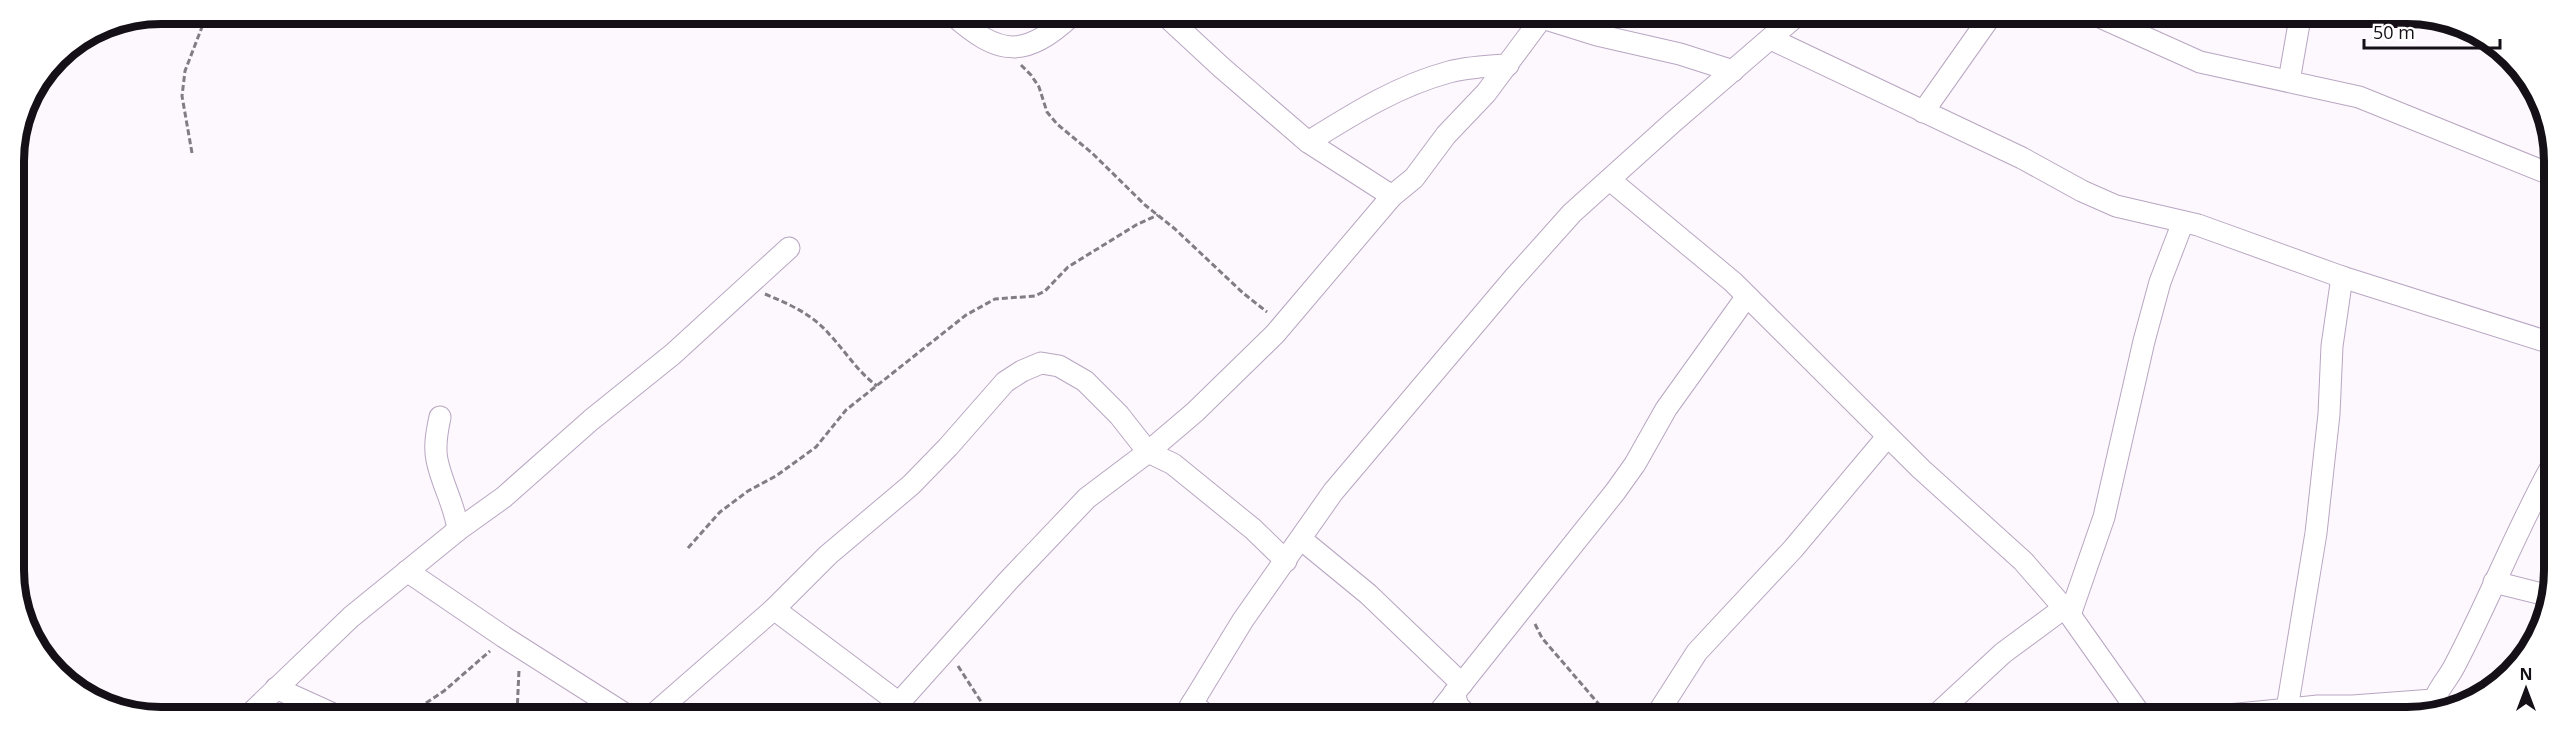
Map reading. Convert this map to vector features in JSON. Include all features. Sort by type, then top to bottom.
[{"type":"street","points":[[964,24],[989,44],[1009,49],[1031,43],[1055,31],[1062,24]]},
{"type":"street","points":[[1175,24],[1308,142],[1392,196]]},
{"type":"street","points":[[896,707],[950,645],[1087,498],[1148,452],[1195,412],[1284,324],[1392,196],[1414,178],[1446,135],[1486,93],[1508,65],[1534,24]]},
{"type":"street","points":[[1562,24],[1680,54],[1733,71]]},
{"type":"street","points":[[1196,707],[1243,620],[1333,492],[1513,279],[1572,213],[1787,24]]},
{"type":"street","points":[[1923,112],[1985,24]]},
{"type":"street","points":[[2115,24],[2200,62],[2359,98],[2544,172]]},
{"type":"street","points":[[2289,81],[2299,24]]},
{"type":"street","points":[[1771,39],[2022,158],[2082,191],[2116,206],[2236,237],[2342,277],[2544,341]]},
{"type":"street","points":[[1308,142],[1386,96],[1427,78],[1451,72],[1508,65]]},
{"type":"street","points":[[1610,180],[1747,296],[1887,437],[2023,561],[2067,611],[2135,707]]},
{"type":"street","points":[[1945,707],[2003,653],[2067,611],[2104,517],[2144,341],[2160,282],[2183,222]]},
{"type":"street","points":[[257,707],[351,617],[458,530],[504,497],[591,420],[673,354],[789,248]]},
{"type":"street","points":[[2287,707],[2316,533],[2329,414],[2332,346],[2342,277]]},
{"type":"street","points":[[1443,707],[1635,465],[1666,409],[1747,296]]},
{"type":"street","points":[[662,707],[774,609],[828,555],[911,485],[1005,382],[1041,363],[1059,366],[1085,381],[1119,415],[1148,452],[1180,470],[1253,529],[1286,561]]},
{"type":"street","points":[[440,417],[436,440],[437,459],[454,508],[458,530]]},
{"type":"street","points":[[1662,707],[1697,652],[1793,549],[1887,437]]},
{"type":"street","points":[[2441,702],[2455,666],[2523,518],[2544,480]]},
{"type":"street","points":[[1301,539],[1359,586],[1458,688],[1459,707]]},
{"type":"street","points":[[407,571],[512,643],[614,707]]},
{"type":"street","points":[[2494,582],[2542,594]]},
{"type":"street","points":[[774,609],[892,707]]},
{"type":"street","points":[[276,688],[317,707]]},
{"type":"street","points":[[2310,707],[2396,707]]},
{"type":"path","points":[[192,153],[182,96],[185,71],[205,24]]},
{"type":"path","points":[[1014,62],[1031,75],[1040,87],[1047,112],[1057,124],[1092,153],[1243,293],[1284,324]]},
{"type":"path","points":[[688,548],[720,512],[816,447],[846,410],[980,306],[995,299],[1035,296],[1045,291],[1068,267],[1136,225],[1158,215]]},
{"type":"path","points":[[747,287],[798,309],[816,320],[856,368],[877,386]]},
{"type":"path","points":[[1526,605],[1542,638],[1601,707]]},
{"type":"path","points":[[420,707],[512,643]]},
{"type":"path","points":[[512,643],[517,707]]},
{"type":"path","points":[[950,645],[960,672],[984,707]]}]
